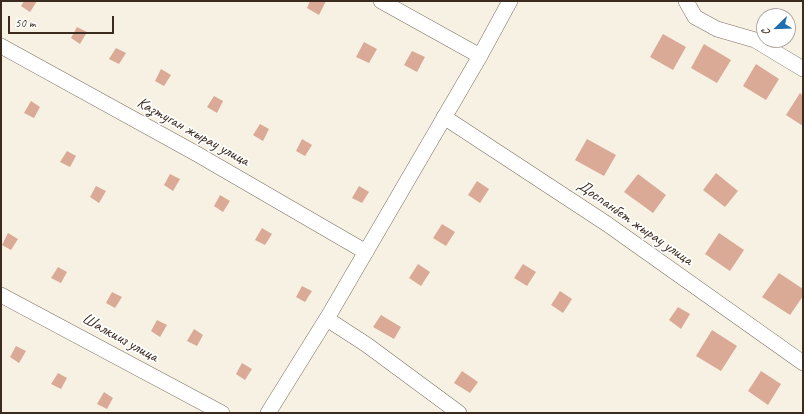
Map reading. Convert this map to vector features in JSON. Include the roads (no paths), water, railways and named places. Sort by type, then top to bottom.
[{"type":"street","points":[[381,1],[480,56]]},
{"type":"street","points":[[268,413],[327,319],[480,56],[510,1]]},
{"type":"street","points":[[686,1],[695,17],[717,29],[755,40],[803,69]]},
{"type":"street","name":"Казтуган жырау улица","points":[[1,46],[197,154],[366,252]]},
{"type":"street","name":"Доспанбет жырау улица","points":[[444,117],[607,224],[803,363]]},
{"type":"street","name":"Шалкииз улица","points":[[1,294],[222,413]]},
{"type":"street","points":[[327,319],[367,345],[459,413]]}]
